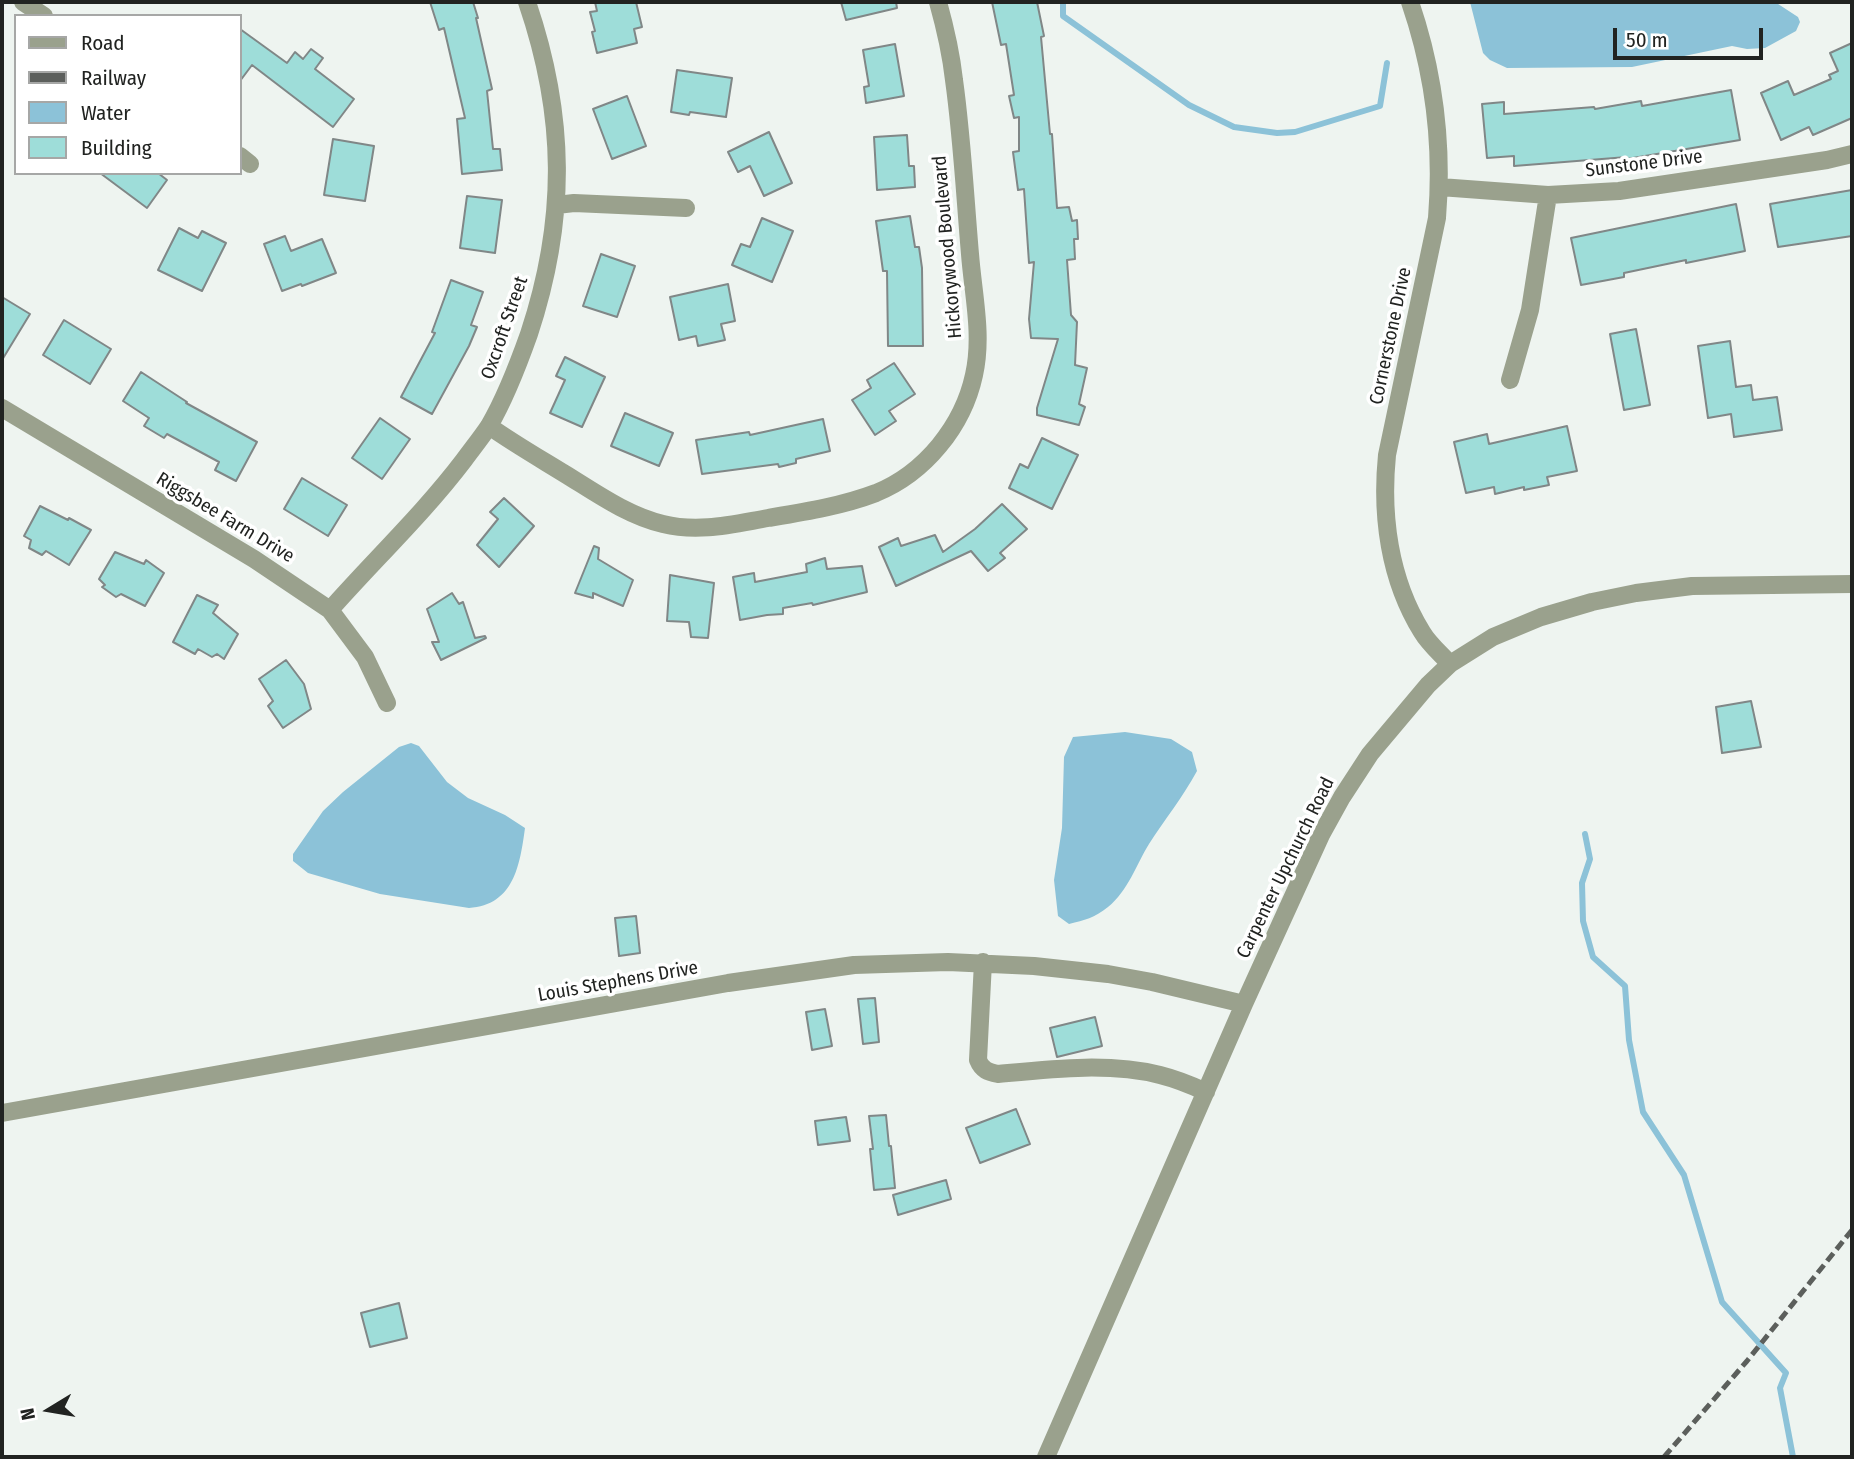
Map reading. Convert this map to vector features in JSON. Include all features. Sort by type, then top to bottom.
[{"type":"street","points":[[23,2],[41,14]]},
{"type":"street","name":"Oxcroft Street","points":[[330,610],[453,475],[489,426],[522,354],[534,318],[548,265],[557,205],[557,149],[553,101],[527,2]]},
{"type":"street","name":"Hickorywood Boulevard","points":[[489,426],[600,496],[638,516],[689,528],[711,528],[856,500],[906,477],[926,460],[950,430],[965,401],[974,376],[978,331],[958,110],[950,50],[938,2]]},
{"type":"street","name":"Cornerstone Drive","points":[[1410,2],[1418,23],[1433,89],[1438,129],[1440,187],[1437,218],[1387,455],[1385,513],[1396,572],[1409,605],[1423,633],[1450,664]]},
{"type":"street","name":"Sunstone Drive","points":[[1440,187],[1548,195],[1619,191],[1852,154]]},
{"type":"street","points":[[1510,380],[1530,310],[1548,195]]},
{"type":"street","points":[[557,205],[574,203],[687,208]]},
{"type":"street","name":"Riggsbee Farm Drive","points":[[2,408],[254,559],[330,610],[365,657],[387,703]]},
{"type":"street","name":"Carpenter Upchurch Road","points":[[1046,1457],[1321,835],[1370,754],[1428,685],[1450,664],[1493,637],[1541,617],[1592,602],[1636,593],[1720,584],[1852,584]]},
{"type":"street","points":[[983,962],[978,1060],[981,1067],[988,1072],[998,1074],[1075,1068],[1126,1070],[1176,1079],[1206,1092]]},
{"type":"street","name":"Louis Stephens Drive","points":[[2,1113],[789,973],[854,965],[983,962],[1034,966],[1108,974],[1244,1004]]},
{"type":"water","points":[[1470,2],[1775,2],[1798,17],[1800,22],[1796,31],[1765,48],[1732,46],[1632,67],[1507,68],[1490,60],[1483,53]]},
{"type":"water","points":[[1125,732],[1171,739],[1192,752],[1197,771],[1115,901],[1098,914],[1069,924],[1058,916],[1054,880],[1062,828],[1064,757],[1073,737]]},
{"type":"water","points":[[411,743],[419,746],[447,782],[468,798],[505,815],[525,828],[512,881],[496,899],[484,905],[469,908],[380,894],[308,873],[293,861],[293,854],[323,811],[399,747]]},
{"type":"building","points":[[430,2],[473,2],[492,89],[487,91],[493,149],[500,149],[502,170],[462,174],[457,119],[465,118],[444,28],[439,30]]},
{"type":"building","points":[[595,2],[636,2],[642,27],[634,29],[637,43],[597,53],[590,12],[597,11]]},
{"type":"building","points":[[841,2],[896,2],[897,8],[846,20]]},
{"type":"building","points":[[992,2],[1037,2],[1044,36],[1041,37],[1057,208],[1069,207],[1072,221],[1077,220],[1075,259],[1067,260],[1071,315],[1077,322],[1075,365],[1087,368],[1079,404],[1085,407],[1079,425],[1037,415],[1058,339],[1031,338],[1029,319],[1034,262],[1029,263],[1024,189],[1018,190],[1013,152],[1019,151],[1019,117],[1014,118],[1009,96],[1014,95],[1006,44],[1001,45]]},
{"type":"building","points":[[242,30],[287,63],[295,52],[303,59],[311,49],[323,58],[315,69],[354,99],[333,127],[252,65],[242,78]]},
{"type":"building","points":[[1852,43],[1852,118],[1813,135],[1809,127],[1781,140],[1761,93],[1788,81],[1794,95],[1831,79],[1829,75],[1838,71],[1830,53]]},
{"type":"building","points":[[895,44],[904,96],[866,103],[864,87],[869,86],[863,50]]},
{"type":"building","points":[[677,70],[732,78],[726,117],[671,112]]},
{"type":"building","points":[[1731,90],[1740,140],[1627,159],[1514,166],[1514,156],[1487,158],[1482,104],[1504,102],[1504,114],[1595,109],[1641,101],[1642,106]]},
{"type":"building","points":[[627,96],[646,146],[612,159],[593,109]]},
{"type":"building","points":[[769,132],[792,183],[764,196],[750,166],[738,172],[728,152]]},
{"type":"building","points":[[907,135],[909,166],[914,166],[915,187],[877,190],[874,137]]},
{"type":"building","points":[[333,139],[374,146],[365,201],[324,195]]},
{"type":"building","points":[[103,175],[161,175],[167,180],[147,208]]},
{"type":"building","points":[[1852,190],[1852,236],[1778,247],[1770,204]]},
{"type":"building","points":[[467,196],[502,200],[495,253],[460,248]]},
{"type":"building","points":[[1736,204],[1745,251],[1686,263],[1686,260],[1624,273],[1624,277],[1581,285],[1571,238]]},
{"type":"building","points":[[910,216],[922,268],[923,346],[888,346],[887,271],[883,271],[876,221]]},
{"type":"building","points":[[762,218],[793,231],[772,282],[732,265],[741,244],[750,247]]},
{"type":"building","points":[[179,228],[198,238],[202,231],[226,243],[202,291],[158,270]]},
{"type":"building","points":[[285,236],[291,251],[322,239],[336,273],[282,291],[264,244]]},
{"type":"building","points":[[601,254],[635,266],[617,317],[583,306]]},
{"type":"building","points":[[451,280],[483,292],[471,325],[477,327],[432,414],[401,397],[435,333],[432,332]]},
{"type":"building","points":[[728,284],[735,321],[721,324],[725,340],[698,346],[696,336],[679,340],[670,297]]},
{"type":"building","points":[[2,297],[30,314],[2,360]]},
{"type":"building","points":[[64,320],[111,349],[90,384],[43,355]]},
{"type":"building","points":[[1636,329],[1650,405],[1624,410],[1610,334]]},
{"type":"building","points":[[1730,341],[1736,387],[1751,385],[1753,400],[1777,397],[1782,430],[1734,437],[1731,414],[1708,418],[1698,346]]},
{"type":"building","points":[[565,357],[605,377],[582,427],[550,413],[565,380],[556,376]]},
{"type":"building","points":[[894,363],[915,394],[889,411],[896,421],[875,435],[852,400],[871,388],[867,380]]},
{"type":"building","points":[[141,372],[186,403],[257,442],[236,481],[215,470],[219,462],[167,434],[164,438],[144,426],[149,418],[123,401]]},
{"type":"building","points":[[625,413],[673,433],[659,466],[611,446]]},
{"type":"building","points":[[380,418],[410,439],[382,479],[352,458]]},
{"type":"building","points":[[823,419],[830,451],[796,459],[796,463],[779,467],[778,464],[702,474],[696,440],[749,432],[750,435]]},
{"type":"building","points":[[1567,426],[1577,471],[1547,477],[1549,485],[1524,490],[1524,487],[1495,494],[1494,487],[1466,493],[1454,442],[1487,434],[1489,444]]},
{"type":"building","points":[[1042,438],[1078,455],[1052,509],[1009,488],[1020,464],[1028,468]]},
{"type":"building","points":[[302,478],[347,505],[328,536],[284,509]]},
{"type":"building","points":[[504,498],[534,526],[499,567],[477,545],[498,519],[490,512]]},
{"type":"building","points":[[1002,504],[1027,529],[1000,553],[1005,558],[988,571],[971,551],[896,586],[879,547],[898,538],[901,546],[935,535],[943,552],[975,529]]},
{"type":"building","points":[[40,506],[91,530],[69,565],[46,551],[42,555],[29,548],[31,540],[24,536]]},
{"type":"building","points":[[594,546],[599,548],[598,559],[633,580],[623,606],[593,593],[593,598],[575,593]]},
{"type":"building","points":[[115,552],[144,564],[146,560],[164,573],[145,606],[121,594],[116,597],[102,587],[105,585],[99,579]]},
{"type":"building","points":[[825,558],[827,569],[862,566],[867,592],[813,605],[783,608],[783,614],[740,620],[733,577],[754,573],[755,582],[807,572],[806,564]]},
{"type":"building","points":[[670,575],[714,583],[708,638],[691,637],[689,622],[667,621]]},
{"type":"building","points":[[452,593],[459,604],[463,602],[475,638],[486,638],[441,660],[432,642],[439,642],[427,609]]},
{"type":"building","points":[[197,595],[218,605],[213,613],[238,634],[224,659],[217,654],[212,657],[198,649],[195,654],[173,642]]},
{"type":"building","points":[[286,660],[304,684],[311,709],[283,728],[268,706],[273,701],[259,679]]},
{"type":"building","points":[[1751,701],[1761,747],[1722,753],[1716,707]]},
{"type":"building","points":[[636,916],[640,953],[619,956],[615,918]]},
{"type":"building","points":[[875,998],[879,1042],[863,1044],[858,999]]},
{"type":"building","points":[[825,1009],[832,1046],[812,1050],[806,1012]]},
{"type":"building","points":[[1095,1017],[1102,1046],[1057,1057],[1050,1028]]},
{"type":"building","points":[[1016,1109],[1030,1144],[980,1163],[966,1128]]},
{"type":"building","points":[[886,1115],[895,1188],[874,1190],[869,1116]]},
{"type":"building","points":[[846,1117],[850,1141],[818,1145],[815,1121]]},
{"type":"building","points":[[946,1180],[951,1199],[898,1215],[893,1195]]},
{"type":"building","points":[[399,1303],[407,1338],[370,1347],[361,1313]]},
{"type":"waterway","points":[[1063,2],[1063,16],[1189,105],[1234,127],[1277,133],[1295,132],[1380,106],[1387,63]]},
{"type":"waterway","points":[[1585,834],[1590,859],[1582,883],[1583,921],[1593,957],[1625,986],[1629,1040],[1643,1112],[1684,1175],[1722,1302],[1786,1373],[1780,1388],[1793,1457]]},
{"type":"railway","points":[[1664,1457],[1747,1361],[1852,1230]]}]
